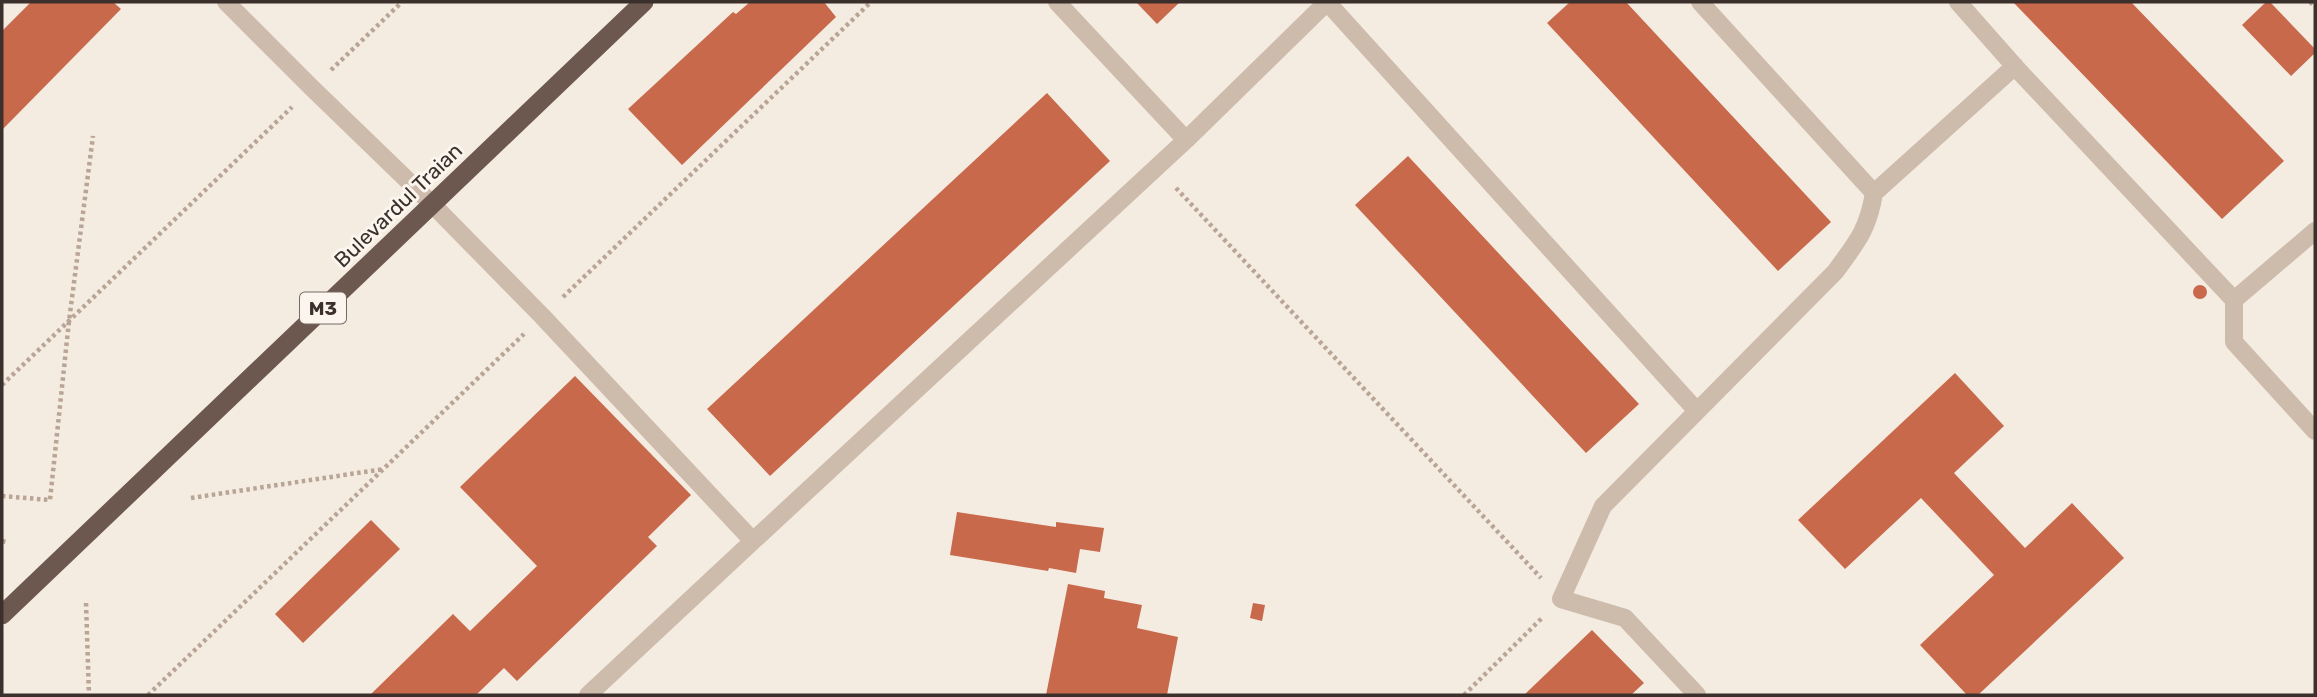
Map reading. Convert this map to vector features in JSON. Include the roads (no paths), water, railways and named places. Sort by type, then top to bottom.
[{"type":"highway","name":"Bulevardul Traian","points":[[2,615],[644,2]]},
{"type":"lane","points":[[226,2],[542,316],[753,541]]},
{"type":"lane","points":[[1057,2],[1186,139]]},
{"type":"lane","points":[[588,695],[1186,139],[1327,2],[1696,410]]},
{"type":"lane","points":[[1700,2],[1874,193]]},
{"type":"lane","points":[[1958,2],[2234,300],[2234,342],[2315,430]]},
{"type":"lane","points":[[1697,695],[1625,618],[1561,599],[1603,506],[1835,272],[1856,243],[1870,217],[1874,193],[2015,66]]},
{"type":"lane","points":[[2234,300],[2315,231]]}]
